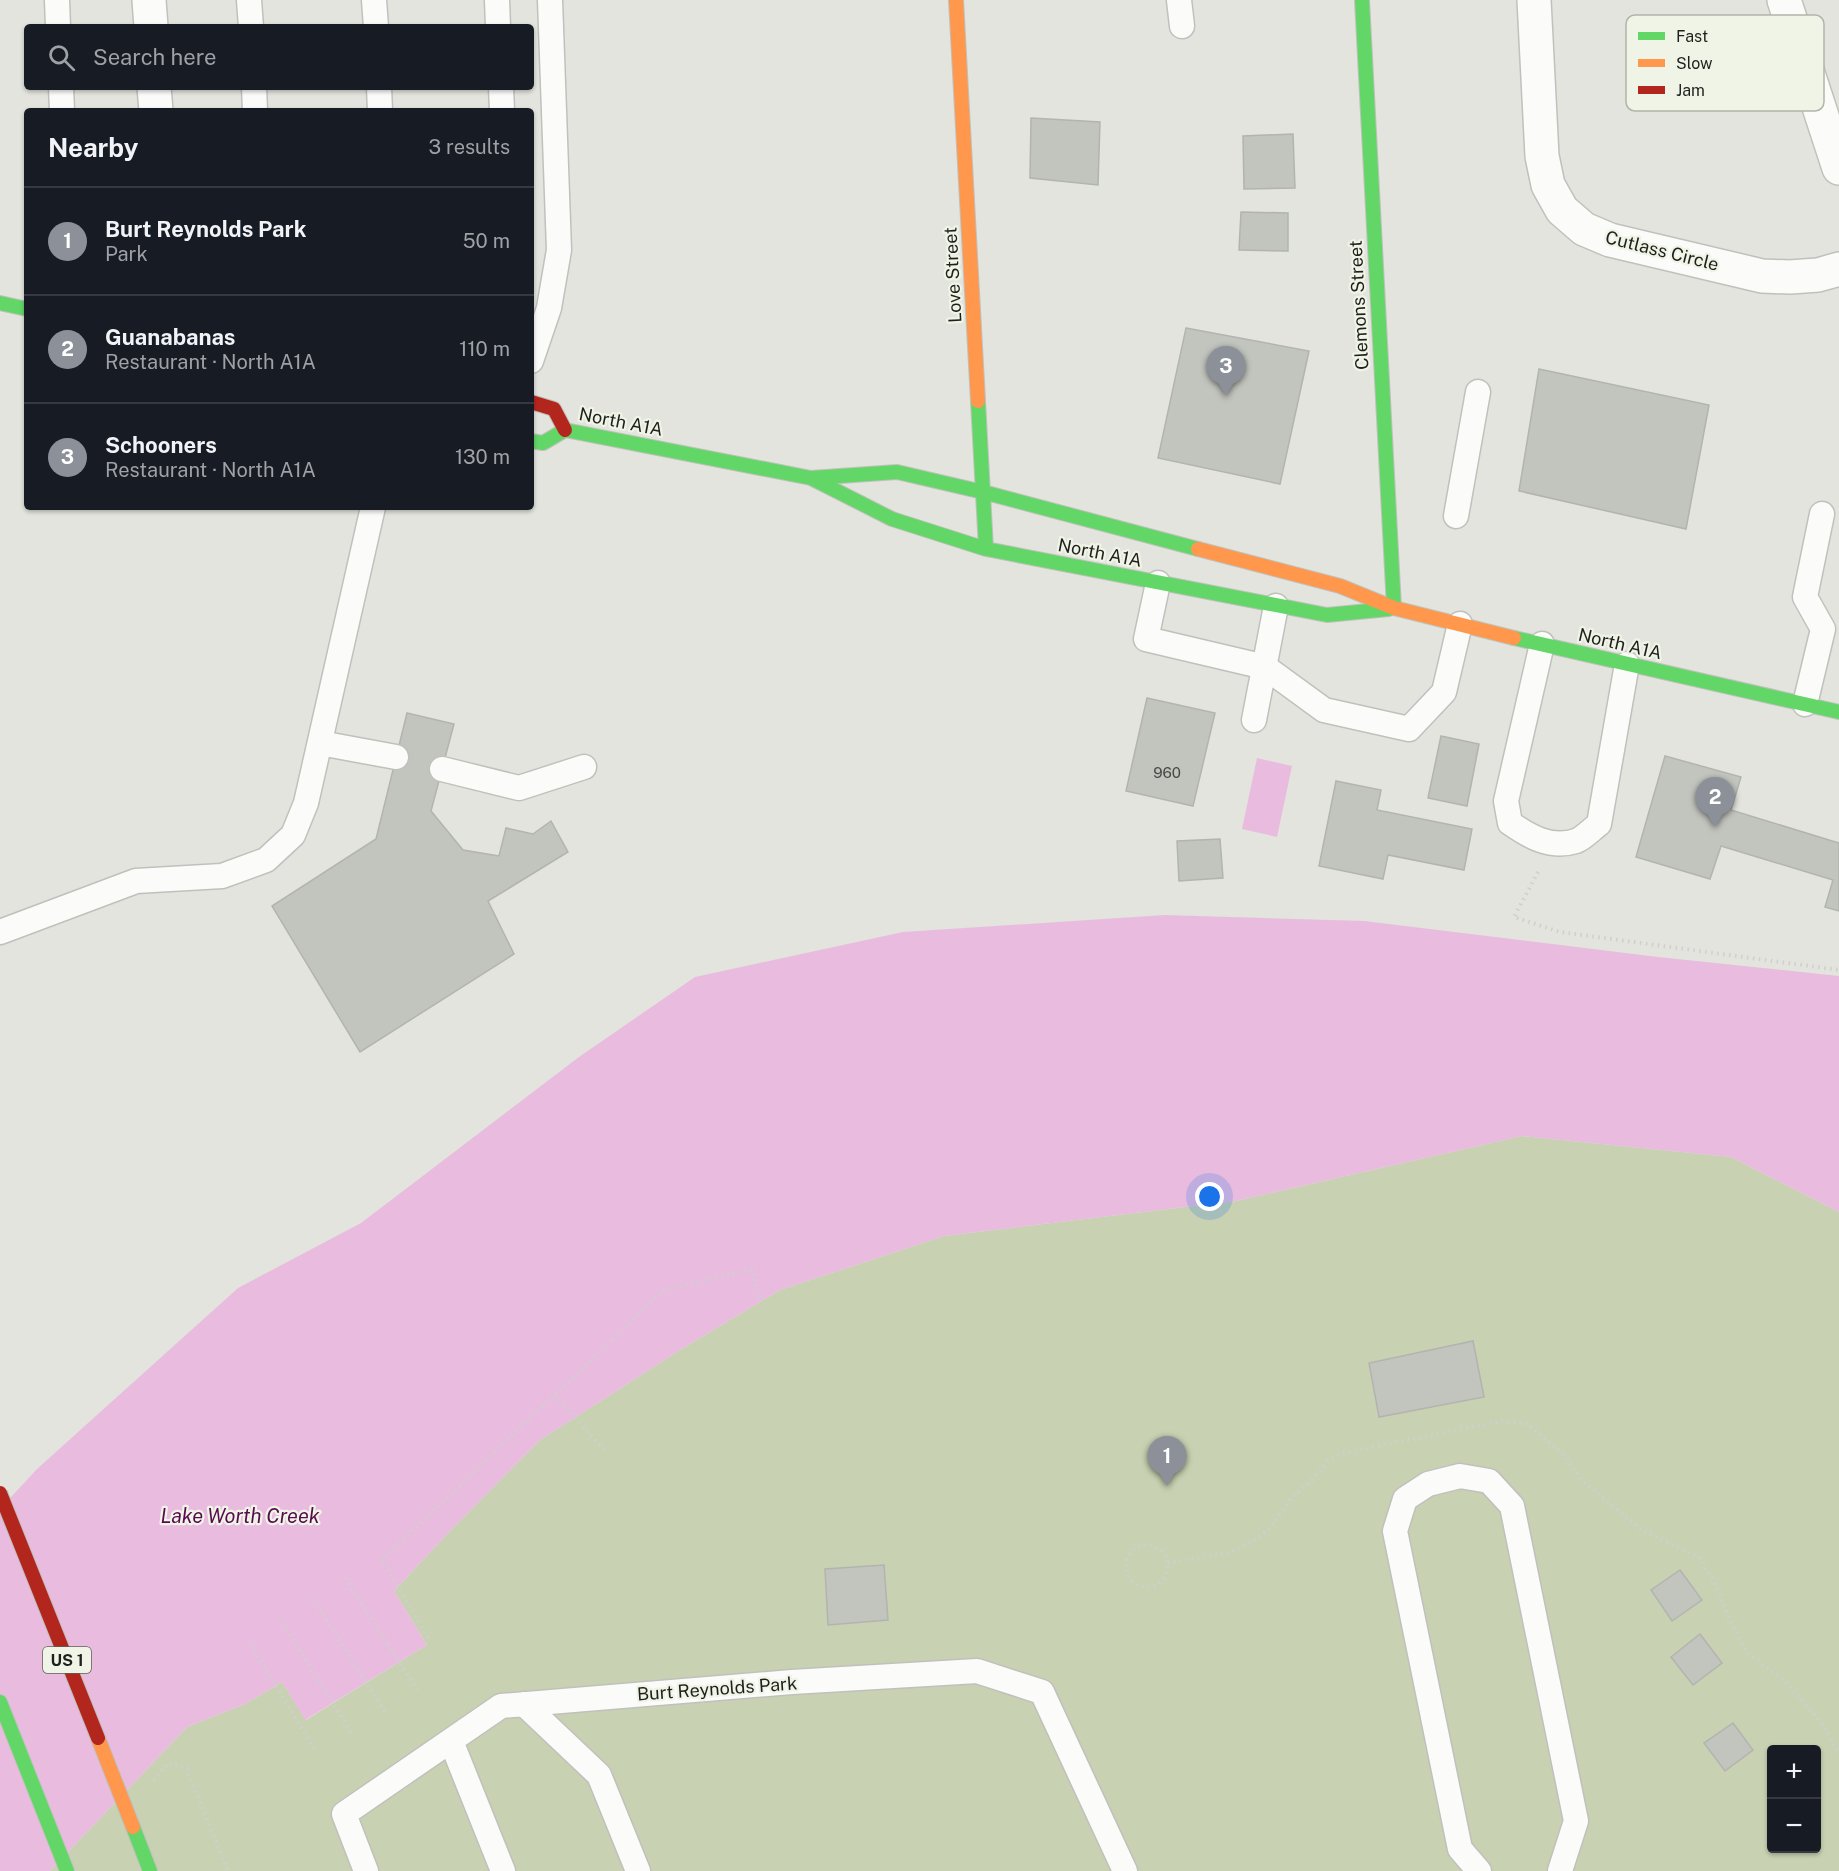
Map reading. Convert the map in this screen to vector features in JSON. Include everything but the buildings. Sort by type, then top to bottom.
[{"type":"street","points":[[149,0],[151,24]]},
{"type":"street","name":"Love Street","points":[[956,0],[986,549]]},
{"type":"street","name":"Clemons Street","points":[[1362,0],[1394,608]]},
{"type":"street","name":"Cutlass Circle","points":[[1534,0],[1542,156],[1548,185],[1562,210],[1584,229],[1610,240],[1762,276],[1818,275],[1839,269]]},
{"type":"street","points":[[1784,0],[1789,15]]},
{"type":"street","points":[[154,90],[156,108]]},
{"type":"street","points":[[1820,111],[1839,168]]},
{"type":"street","points":[[0,303],[24,308]]},
{"type":"street","name":"North A1A","points":[[534,403],[554,409],[565,430]]},
{"type":"street","name":"North A1A","points":[[534,442],[543,443],[565,430],[811,478],[897,472],[983,492],[1340,586],[1394,608],[1542,645],[1839,712]]},
{"type":"street","name":"North A1A","points":[[811,478],[892,519],[986,549],[1327,615],[1394,608]]},
{"type":"street","name":"US 1","points":[[0,1493],[150,1871]]},
{"type":"street","points":[[0,1702],[67,1871]]},
{"type":"lane","points":[[57,0],[58,24]]},
{"type":"lane","points":[[249,0],[251,24]]},
{"type":"lane","points":[[374,0],[376,24]]},
{"type":"lane","points":[[497,0],[498,24]]},
{"type":"lane","points":[[534,352],[549,308],[559,250],[550,0]]},
{"type":"lane","points":[[1179,0],[1182,26]]},
{"type":"lane","points":[[61,90],[62,108]]},
{"type":"lane","points":[[254,90],[255,108]]},
{"type":"lane","points":[[379,90],[381,108]]},
{"type":"lane","points":[[501,90],[502,108]]},
{"type":"lane","points":[[1456,516],[1478,392]]},
{"type":"lane","points":[[0,932],[136,880],[222,876],[266,860],[293,835],[306,803],[373,510]]},
{"type":"lane","points":[[1805,704],[1823,629],[1805,597],[1822,514]]},
{"type":"lane","points":[[1158,583],[1146,639],[1265,667],[1324,710],[1409,729],[1444,692],[1460,624]]},
{"type":"lane","points":[[1254,720],[1276,606]]},
{"type":"lane","points":[[1542,645],[1506,801],[1510,823],[1529,836],[1552,844],[1577,841],[1599,824],[1628,664]]},
{"type":"lane","points":[[320,743],[396,758]]},
{"type":"lane","points":[[442,769],[519,788],[584,767]]},
{"type":"lane","points":[[1479,1871],[1460,1849],[1395,1531],[1406,1499],[1428,1484],[1460,1476],[1489,1481],[1512,1506],[1576,1821],[1560,1871]]},
{"type":"lane","name":"Burt Reynolds Park","points":[[366,1871],[344,1814],[501,1706],[792,1682],[977,1671],[1042,1692],[1125,1871]]},
{"type":"lane","points":[[524,1704],[598,1775],[638,1871]]},
{"type":"lane","points":[[451,1741],[503,1871]]},
{"type":"path","points":[[1552,844],[1514,917],[1560,932],[1839,970]]},
{"type":"path","points":[[428,1638],[382,1560],[664,1290],[752,1269],[760,1302]]},
{"type":"path","points":[[555,1395],[607,1453]]},
{"type":"path","points":[[1144,1545],[1153,1545],[1160,1550],[1166,1556],[1168,1563],[1163,1579],[1149,1587],[1133,1582],[1125,1568],[1130,1553],[1136,1547],[1144,1545]]},
{"type":"path","points":[[345,1578],[417,1690]]},
{"type":"path","points":[[313,1599],[386,1713]]},
{"type":"path","points":[[280,1619],[351,1732]]},
{"type":"path","points":[[251,1645],[316,1752]]},
{"type":"green space","points":[[1522,1136],[1731,1157],[1839,1212],[1839,1871],[50,1871],[187,1727],[245,1704],[282,1682],[306,1720],[427,1645],[394,1591],[540,1440],[680,1350],[780,1290],[944,1236],[1236,1201]]},
{"type":"water","points":[[1257,758],[1292,766],[1277,837],[1242,829]]},
{"type":"water","name":"Lake Worth Creek","points":[[1165,915],[1364,921],[1658,957],[1839,976],[1839,1212],[1731,1157],[1522,1136],[1236,1201],[944,1236],[780,1290],[680,1350],[540,1440],[394,1591],[427,1645],[305,1720],[282,1682],[245,1704],[187,1727],[50,1871],[0,1871],[0,1509],[37,1469],[238,1288],[361,1223],[579,1057],[695,977],[903,932]]},
{"type":"traffic: fast","points":[[1362,0],[1394,608]]},
{"type":"traffic: fast","points":[[0,303],[24,308]]},
{"type":"traffic: fast","points":[[978,401],[986,549]]},
{"type":"traffic: fast","points":[[534,442],[543,443],[565,430],[811,478],[897,472],[983,492],[1198,549]]},
{"type":"traffic: fast","points":[[811,478],[892,519],[986,549],[1327,615],[1389,609]]},
{"type":"traffic: fast","points":[[1514,638],[1839,712]]},
{"type":"traffic: fast","points":[[0,1702],[67,1871]]},
{"type":"traffic: fast","points":[[133,1827],[150,1871]]},
{"type":"traffic: slow","points":[[956,0],[978,401]]},
{"type":"traffic: slow","points":[[1198,549],[1340,586],[1394,608],[1514,638]]},
{"type":"traffic: slow","points":[[98,1738],[133,1827]]},
{"type":"traffic: jam","points":[[534,403],[554,409],[565,430]]},
{"type":"traffic: jam","points":[[0,1493],[98,1738]]},
{"type":"place","name":"Schooners","points":[[1226,396]]},
{"type":"place","name":"Guanabanas","points":[[1715,827]]},
{"type":"place","name":"Burt Reynolds Park","points":[[1167,1486]]}]
